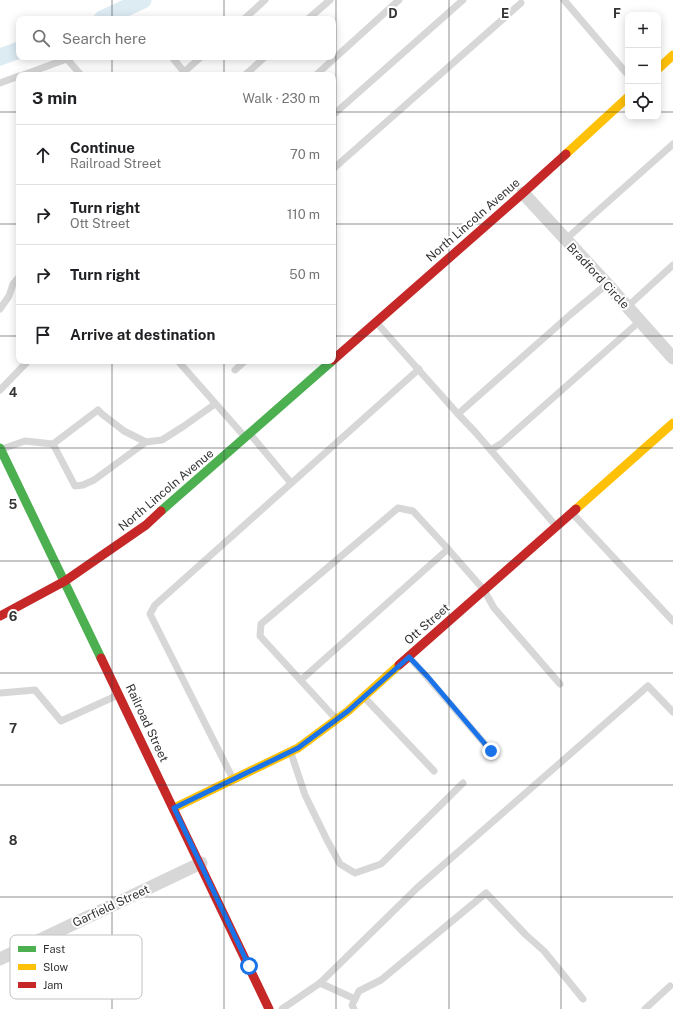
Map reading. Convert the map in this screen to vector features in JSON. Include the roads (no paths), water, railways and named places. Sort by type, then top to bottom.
[{"type":"main road","points":[[661,66],[673,55]]},
{"type":"main road","name":"North Lincoln Avenue","points":[[336,356],[523,193],[625,99]]},
{"type":"main road","name":"North Lincoln Avenue","points":[[0,616],[65,581],[146,525],[327,364]]},
{"type":"main road","name":"Ott Street","points":[[174,808],[298,748],[348,711],[673,423]]},
{"type":"main road","name":"Railroad Street","points":[[0,449],[120,694],[269,1009]]},
{"type":"street","name":"Bradford Circle","points":[[523,193],[673,358]]},
{"type":"street","name":"Garfield Street","points":[[50,935],[201,863]]},
{"type":"street","name":"Garfield Street","points":[[0,959],[10,954]]},
{"type":"lane","points":[[247,16],[265,0]]},
{"type":"lane","points":[[311,16],[330,0]]},
{"type":"lane","points":[[336,57],[399,0]]},
{"type":"lane","points":[[336,112],[463,0]]},
{"type":"lane","points":[[564,0],[625,71]]},
{"type":"lane","points":[[336,166],[521,3]]},
{"type":"lane","points":[[31,72],[64,60]]},
{"type":"lane","points":[[71,60],[79,72]]},
{"type":"lane","points":[[175,60],[185,72]]},
{"type":"lane","points":[[187,72],[198,60]]},
{"type":"lane","points":[[248,72],[262,60]]},
{"type":"lane","points":[[319,72],[333,60]]},
{"type":"lane","points":[[0,83],[16,77]]},
{"type":"lane","points":[[565,240],[673,144]]},
{"type":"lane","points":[[627,307],[673,265]]},
{"type":"lane","points":[[0,309],[9,296],[13,284],[16,280]]},
{"type":"lane","points":[[458,414],[607,284]]},
{"type":"lane","points":[[491,450],[502,443],[640,321]]},
{"type":"lane","points":[[376,322],[458,414],[476,432],[556,527]]},
{"type":"lane","points":[[0,390],[25,364]]},
{"type":"lane","points":[[181,364],[216,404],[291,482]]},
{"type":"lane","points":[[235,370],[242,364]]},
{"type":"lane","points":[[233,779],[150,614],[155,605],[418,369]]},
{"type":"lane","points":[[53,444],[74,486],[83,486],[94,480],[146,442],[162,440],[216,404]]},
{"type":"lane","points":[[0,449],[25,441],[53,444],[98,410],[124,432],[146,442]]},
{"type":"lane","points":[[337,719],[260,636],[261,624],[398,508],[413,511],[448,549],[484,590],[494,608],[560,684]]},
{"type":"lane","points":[[572,512],[673,621]]},
{"type":"lane","points":[[301,680],[448,549]]},
{"type":"lane","points":[[409,657],[491,751]]},
{"type":"lane","points":[[282,1009],[320,983],[417,888],[648,686],[673,712]]},
{"type":"lane","points":[[0,693],[35,690],[61,721],[120,694]]},
{"type":"lane","points":[[364,696],[434,771]]},
{"type":"lane","points":[[291,751],[305,795],[327,840],[340,864],[355,873],[382,864],[463,783]]},
{"type":"lane","points":[[354,1009],[352,1006],[358,991],[381,980],[486,894],[526,935],[544,951],[583,999]]},
{"type":"lane","points":[[320,983],[355,998]]},
{"type":"lane","points":[[645,1009],[670,986]]},
{"type":"waterway","points":[[108,16],[143,0]]},
{"type":"waterway","points":[[0,57],[16,51]]}]
